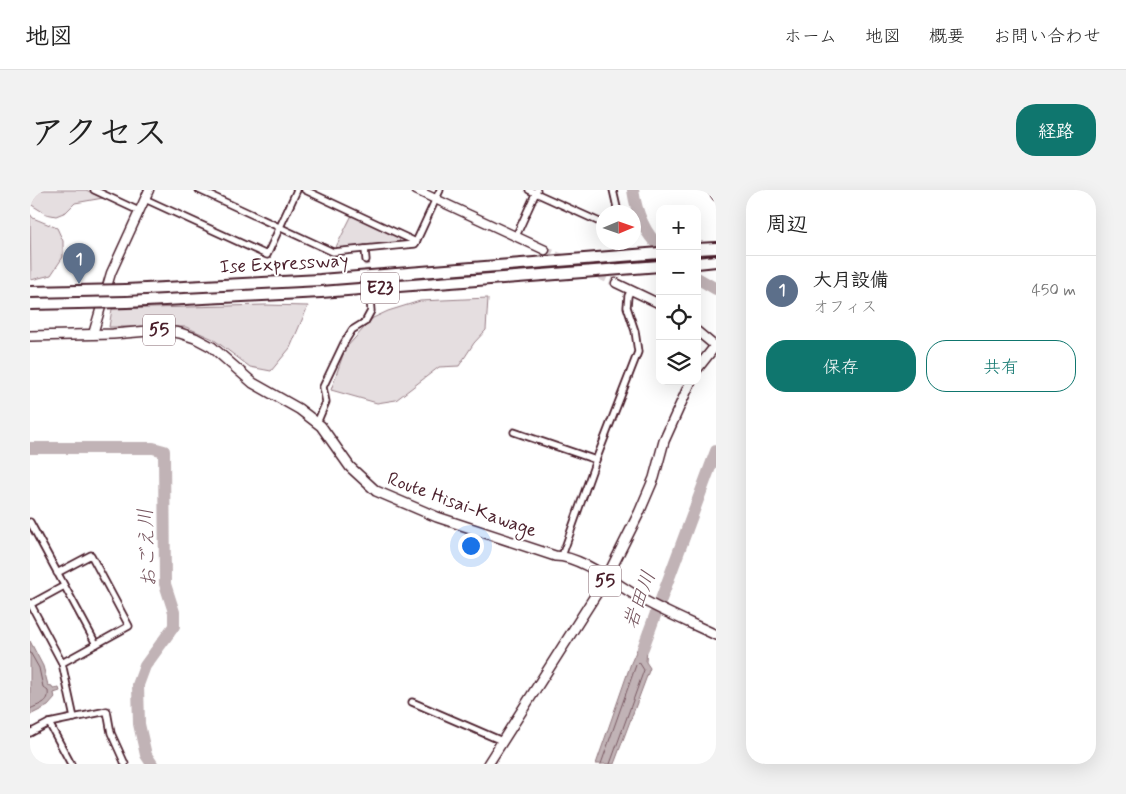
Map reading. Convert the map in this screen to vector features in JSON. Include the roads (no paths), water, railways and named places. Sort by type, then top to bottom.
[{"type":"highway","points":[[701,250],[716,248]]},
{"type":"highway","name":"Ise Expressway","points":[[30,292],[126,290],[329,279],[656,253]]},
{"type":"highway","points":[[701,263],[716,261]]},
{"type":"highway","name":"Ise Expressway","points":[[30,304],[126,302],[321,292],[656,266]]},
{"type":"main road","name":"Route Hisai-Kawage","points":[[30,336],[160,330],[187,335],[212,347],[253,383],[298,409],[321,426],[350,467],[376,491],[437,517],[555,556],[562,556],[602,573],[645,601],[716,635]]},
{"type":"main road","points":[[701,364],[716,346]]},
{"type":"main road","name":"55","points":[[488,764],[608,577],[640,513],[654,478],[664,441],[689,385]]},
{"type":"street","points":[[94,190],[139,211]]},
{"type":"street","points":[[92,334],[111,273],[149,190]]},
{"type":"street","points":[[199,190],[333,252],[415,244],[440,190]]},
{"type":"street","points":[[145,199],[267,255],[297,190]]},
{"type":"street","points":[[305,190],[416,242]]},
{"type":"street","points":[[416,190],[545,250]]},
{"type":"street","points":[[613,190],[616,205]]},
{"type":"street","points":[[710,190],[716,197]]},
{"type":"street","points":[[516,236],[534,191],[596,220]]},
{"type":"street","points":[[366,249],[366,260]]},
{"type":"street","points":[[616,283],[656,302]]},
{"type":"street","points":[[562,556],[596,460],[638,352],[635,331],[627,307],[628,296],[631,290]]},
{"type":"street","points":[[317,423],[326,402],[323,387],[352,330],[364,322],[371,311],[370,299]]},
{"type":"street","points":[[701,334],[716,346]]},
{"type":"street","points":[[514,432],[596,460]]},
{"type":"street","points":[[30,522],[96,644]]},
{"type":"street","points":[[57,573],[91,555],[129,626],[62,663]]},
{"type":"street","points":[[64,586],[31,605],[62,663],[74,718]]},
{"type":"street","points":[[412,702],[502,741]]},
{"type":"street","points":[[30,733],[49,723],[107,711],[112,733],[125,764]]},
{"type":"street","points":[[49,723],[71,764]]},
{"type":"water","points":[[649,622],[646,662],[650,668],[614,764],[596,764],[631,663]]},
{"type":"water","points":[[30,641],[43,666],[48,685],[52,686],[53,689],[59,688],[60,691],[54,693],[55,698],[48,706],[30,715]]},
{"type":"waterway","name":"岩田川","points":[[633,190],[636,205],[645,228],[656,243]]},
{"type":"waterway","name":"岩田川","points":[[701,280],[716,289]]},
{"type":"waterway","name":"おごえ川","points":[[30,448],[153,448],[164,451],[165,584],[174,612],[174,626],[145,666],[138,685],[139,724],[146,755],[152,764]]},
{"type":"waterway","name":"岩田川","points":[[643,648],[716,451]]},
{"type":"tunnel","points":[[545,250],[616,283]]},
{"type":"tunnel","points":[[366,260],[370,299]]},
{"type":"place","name":"大月設備","points":[[79,284]]}]
